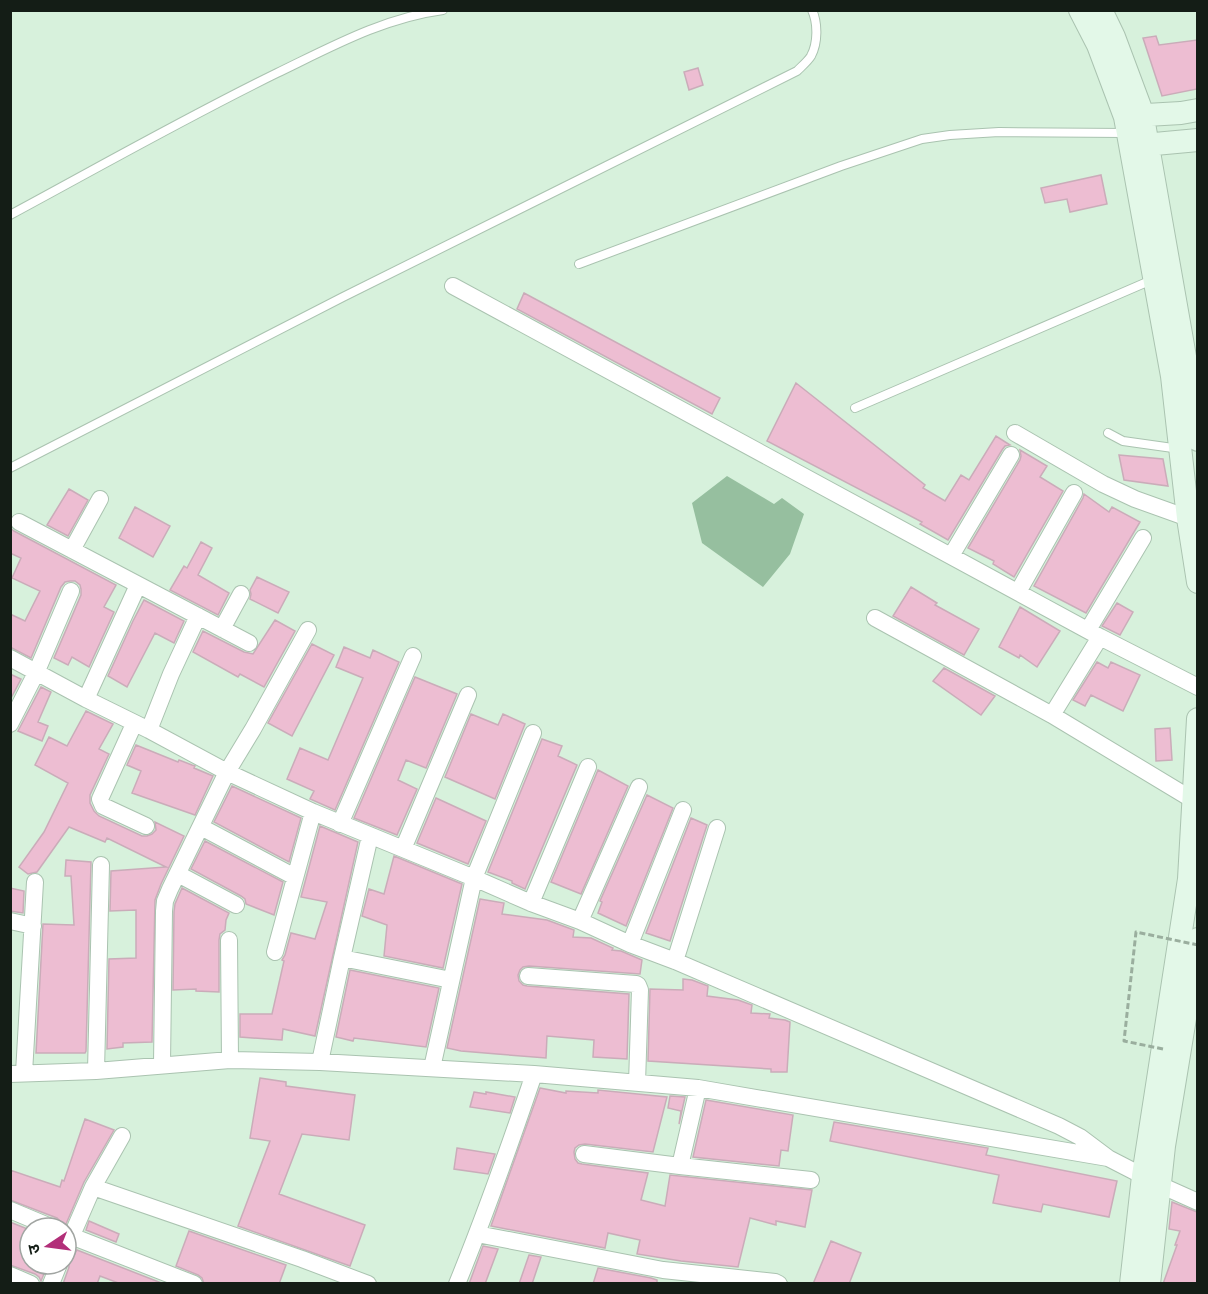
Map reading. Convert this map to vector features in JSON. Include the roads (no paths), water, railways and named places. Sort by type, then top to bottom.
[{"type":"main road","points":[[1080,10],[1098,45],[1135,131],[1154,279],[1172,376],[1192,432]]},
{"type":"main road","points":[[1101,10],[1114,37],[1192,371],[1188,518],[1197,582]]},
{"type":"main road","points":[[1135,131],[1181,113],[1197,110]]},
{"type":"main road","points":[[1135,131],[1197,140]]},
{"type":"main road","points":[[1149,1284],[1152,1180],[1163,1049],[1189,879],[1197,719]]},
{"type":"main road","points":[[1131,1284],[1152,1180],[1164,1146],[1197,939]]},
{"type":"street","points":[[453,286],[1197,687]]},
{"type":"street","points":[[1015,433],[1103,484],[1135,499],[1188,518]]},
{"type":"street","points":[[951,556],[1011,455]]},
{"type":"street","points":[[1018,592],[1074,493]]},
{"type":"street","points":[[72,550],[100,499]]},
{"type":"street","points":[[19,522],[249,643]]},
{"type":"street","points":[[1052,716],[1143,538]]},
{"type":"street","points":[[86,699],[138,585]]},
{"type":"street","points":[[10,724],[36,673],[71,591]]},
{"type":"street","points":[[222,629],[241,594]]},
{"type":"street","points":[[146,826],[102,806],[100,799],[171,674],[198,616]]},
{"type":"street","points":[[875,618],[1052,716],[1193,800]]},
{"type":"street","points":[[162,1064],[165,901],[227,772],[308,630]]},
{"type":"street","points":[[340,824],[413,656]]},
{"type":"street","points":[[10,658],[227,772],[313,812],[675,961],[1059,1126],[1080,1137],[1108,1158],[1197,1202]]},
{"type":"street","points":[[403,849],[468,695]]},
{"type":"street","points":[[432,1068],[474,878],[533,733]]},
{"type":"street","points":[[531,903],[588,767]]},
{"type":"street","points":[[579,921],[639,787]]},
{"type":"street","points":[[630,944],[683,810]]},
{"type":"street","points":[[275,952],[313,812]]},
{"type":"street","points":[[201,827],[296,877]]},
{"type":"street","points":[[675,961],[717,828]]},
{"type":"street","points":[[320,1062],[370,836]]},
{"type":"street","points":[[96,1071],[101,865]]},
{"type":"street","points":[[178,874],[236,905]]},
{"type":"street","points":[[35,882],[33,926],[17,1073],[96,1071],[230,1060],[320,1062],[534,1074],[698,1088],[1108,1158]]},
{"type":"street","points":[[10,921],[33,926]]},
{"type":"street","points":[[230,940],[230,1060]]},
{"type":"street","points":[[342,958],[451,980]]},
{"type":"street","points":[[528,976],[638,985],[640,990],[637,1083]]},
{"type":"street","points":[[456,1284],[510,1146],[534,1074]]},
{"type":"street","points":[[680,1166],[698,1088]]},
{"type":"street","points":[[78,1218],[93,1186],[122,1136]]},
{"type":"street","points":[[584,1154],[811,1180]]},
{"type":"street","points":[[93,1186],[368,1284]]},
{"type":"street","points":[[10,1210],[24,1216]]},
{"type":"street","points":[[477,1234],[663,1270],[776,1283]]},
{"type":"street","points":[[78,1243],[194,1284]]},
{"type":"street","points":[[10,1275],[31,1284]]},
{"type":"lane","points":[[10,215],[215,104],[350,38],[403,18],[443,10]]},
{"type":"lane","points":[[10,468],[343,297],[797,71],[812,55],[816,37],[816,20],[812,10]]},
{"type":"lane","points":[[579,264],[841,166],[922,139],[999,132],[1135,131]]},
{"type":"lane","points":[[855,408],[1154,279]]},
{"type":"lane","points":[[1108,433],[1124,441],[1192,432]]}]
